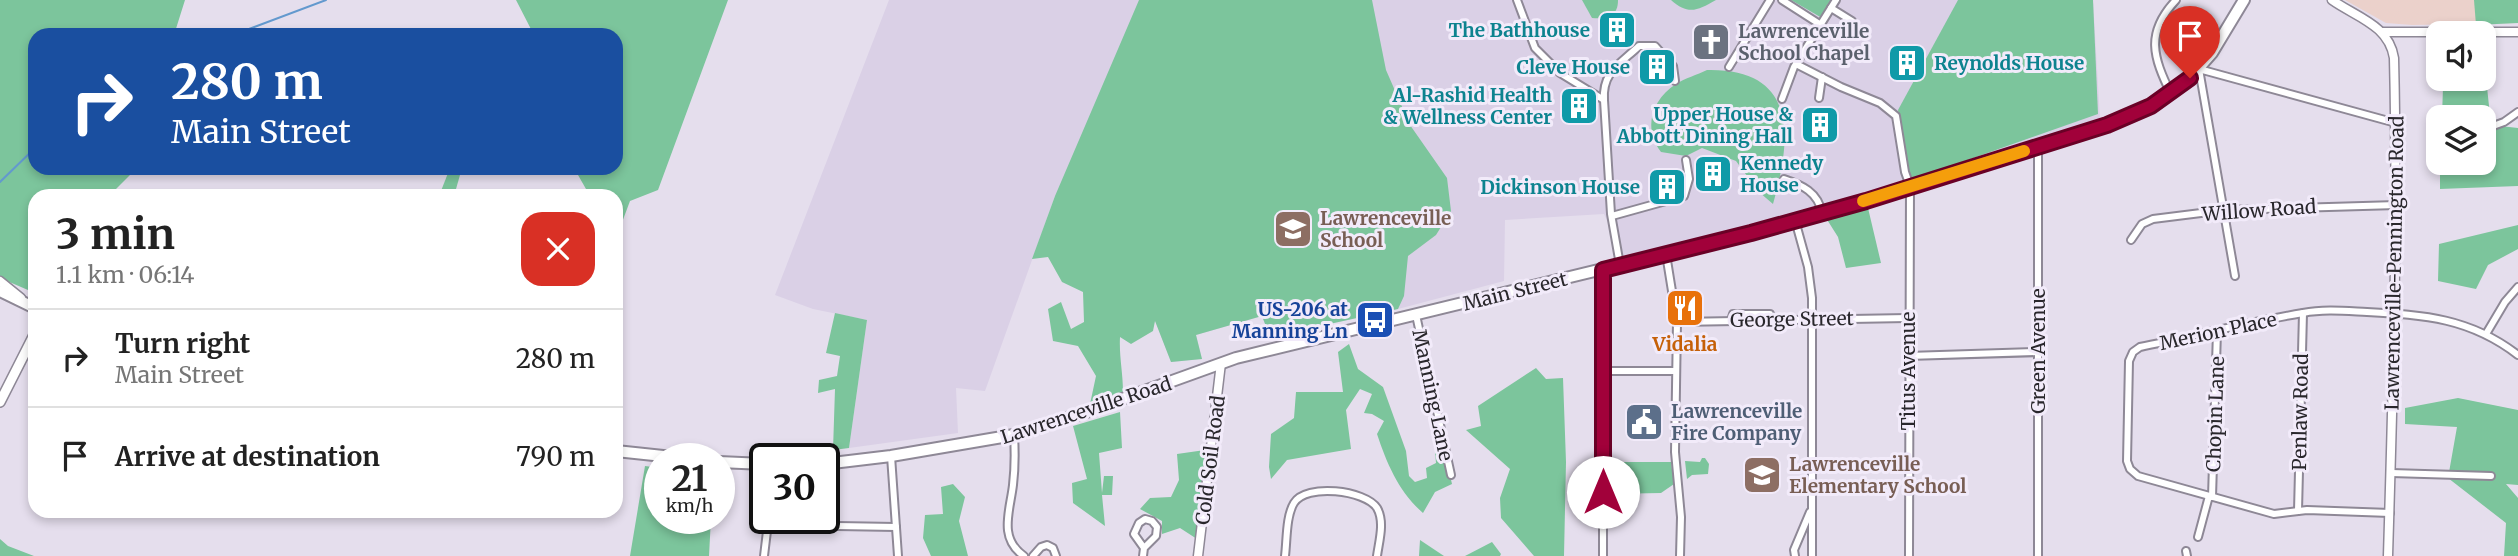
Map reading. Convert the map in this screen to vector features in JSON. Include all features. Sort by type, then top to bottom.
[{"type":"highway","name":"Main Street","points":[[1221,363],[1796,220],[2038,147],[2124,118],[2171,94],[2199,69],[2244,0]]},
{"type":"highway","points":[[0,291],[28,305]]},
{"type":"highway","name":"Lawrenceville Road","points":[[840,462],[1014,435],[1221,363]]},
{"type":"highway","points":[[623,452],[644,454]]},
{"type":"main road","points":[[0,402],[28,347]]},
{"type":"street","points":[[1517,0],[1535,48],[1560,73],[1604,100]]},
{"type":"street","points":[[1729,67],[1770,0]]},
{"type":"street","points":[[1782,0],[1821,25]]},
{"type":"street","points":[[1782,99],[1796,64],[1836,0]]},
{"type":"street","points":[[2171,94],[2157,65],[2155,49],[2159,25],[2176,0]]},
{"type":"street","points":[[2332,0],[2382,32],[2518,32]]},
{"type":"street","points":[[1831,8],[1852,22]]},
{"type":"street","name":"Lawrenceville-Pennington Road","points":[[2382,32],[2391,44],[2394,58],[2397,205],[2388,556]]},
{"type":"street","points":[[1620,265],[1612,216],[1603,85],[1607,77],[1639,46],[1655,46],[1673,66],[1675,81]]},
{"type":"street","points":[[1796,64],[1822,77],[1819,98]]},
{"type":"street","points":[[2235,276],[2199,69],[2396,123]]},
{"type":"street","name":"Titus Avenue","points":[[1822,77],[1880,103],[1896,116],[1905,172],[1910,186],[1909,556]]},
{"type":"street","points":[[2496,125],[2518,113]]},
{"type":"street","name":"Green Avenue","points":[[2038,147],[2038,556]]},
{"type":"street","points":[[1612,216],[1684,196],[1689,179],[1686,160]]},
{"type":"street","points":[[1784,179],[1804,185],[1817,198],[1822,212]]},
{"type":"street","name":"Willow Road","points":[[2131,240],[2142,224],[2153,219],[2225,210],[2397,205]]},
{"type":"street","points":[[1796,220],[1808,267],[1812,319],[1811,555]]},
{"type":"street","points":[[1666,254],[1676,322],[1675,452],[1681,517],[1680,556]]},
{"type":"street","points":[[1603,270],[1603,556]]},
{"type":"street","points":[[0,281],[28,303]]},
{"type":"street","points":[[2486,334],[2505,302],[2518,287]]},
{"type":"street","name":"Merion Place","points":[[2390,513],[2298,511],[2274,514],[2141,477],[2130,469],[2127,461],[2129,361],[2133,352],[2140,347],[2303,313],[2329,311],[2437,317],[2486,334],[2518,355]]},
{"type":"street","name":"Penlaw Road","points":[[2298,511],[2303,313]]},
{"type":"street","name":"Manning Lane","points":[[1416,315],[1451,475]]},
{"type":"street","name":"George Street","points":[[1676,322],[1908,318]]},
{"type":"street","name":"Chopin Lane","points":[[2198,537],[2211,497],[2217,331]]},
{"type":"street","points":[[1908,356],[2038,352]]},
{"type":"street","name":"Cold Soil Road","points":[[1198,556],[1221,363]]},
{"type":"street","points":[[1603,371],[1676,370]]},
{"type":"street","points":[[1014,435],[1013,483],[1007,531],[1015,549],[1024,556]]},
{"type":"street","points":[[891,456],[898,556]]},
{"type":"street","points":[[2391,473],[2491,476]]},
{"type":"street","points":[[1285,556],[1292,507],[1302,494],[1314,491],[1353,494],[1371,501],[1380,517],[1377,556]]},
{"type":"street","points":[[1795,556],[1794,550],[1812,507]]},
{"type":"street","points":[[1144,519],[1152,521],[1157,527],[1156,536],[1144,552],[1135,534],[1139,523],[1144,519]]},
{"type":"street","points":[[840,522],[896,527]]},
{"type":"street","points":[[764,556],[767,534]]},
{"type":"street","points":[[1033,556],[1041,547],[1047,545],[1053,548],[1056,556]]},
{"type":"shaded area","name":"Lawrenceville School","points":[[889,0],[2093,0],[2100,119],[1914,182],[1794,217],[1625,259],[1604,214],[1505,220],[1504,281],[1398,309],[1270,337],[1262,316],[1196,335],[1202,359],[1171,362],[1155,320],[1055,196],[985,391],[956,388],[958,433],[849,448],[867,320],[813,309],[775,295]]},
{"type":"shaded area","points":[[2345,0],[2518,0],[2518,23],[2386,23]]},
{"type":"green space","points":[[0,0],[185,0],[176,28],[28,28],[28,175],[130,175],[116,189],[28,189],[28,290],[0,278]]},
{"type":"green space","points":[[516,0],[728,0],[658,190],[630,201],[623,220],[623,189],[586,189],[578,175],[623,175],[623,28],[530,28]]},
{"type":"green space","points":[[1139,0],[1372,0],[1386,70],[1410,125],[1447,178],[1451,211],[1436,235],[1408,256],[1404,296],[1398,309],[1270,337],[1262,316],[1196,335],[1202,359],[1171,362],[1155,321],[1153,331],[1131,344],[1120,337],[1123,392],[1090,404],[1096,376],[1078,346],[1053,341],[1048,309],[1061,302],[1071,329],[1084,322],[1083,292],[1062,282],[1048,257],[1032,259],[1055,196]]},
{"type":"green space","points":[[1582,0],[1618,0],[1616,10],[1611,16],[1592,18]]},
{"type":"green space","points":[[1671,0],[1716,0],[1693,10],[1683,8]]},
{"type":"green space","points":[[1791,0],[1833,0],[1822,18]]},
{"type":"green space","points":[[1958,0],[2093,0],[2098,114],[1911,180],[1898,110]]},
{"type":"green space","points":[[2474,0],[2518,0],[2518,23],[2476,21]]},
{"type":"green space","points":[[1707,70],[1737,72],[1758,81],[1773,94],[1781,111],[1784,155],[1773,204],[1759,192],[1736,161],[1702,148],[1686,156],[1661,152],[1655,143],[1652,115],[1661,98],[1676,84]]},
{"type":"green space","points":[[2443,91],[2487,91],[2489,105],[2442,105]]},
{"type":"green space","points":[[2496,126],[2518,128],[2518,186],[2440,189],[2440,175],[2496,175]]},
{"type":"green space","points":[[447,175],[460,175],[456,189],[442,189]]},
{"type":"green space","points":[[1868,208],[1881,263],[1846,268],[1838,237],[1826,218]]},
{"type":"green space","points":[[2518,225],[2518,249],[2488,265],[2476,289],[2438,281],[2439,244]]},
{"type":"green space","points":[[835,313],[867,320],[849,448],[840,449],[840,443],[833,443],[835,389],[818,393],[819,380],[837,376],[840,356],[826,353]]},
{"type":"green space","points":[[1349,344],[1358,369],[1383,387],[1406,451],[1409,476],[1415,482],[1427,478],[1426,468],[1436,463],[1435,451],[1444,450],[1452,484],[1435,492],[1423,513],[1407,496],[1395,477],[1377,434],[1384,421],[1364,413],[1372,394],[1360,389],[1346,410],[1351,449],[1287,460],[1271,479],[1271,434],[1294,418],[1296,392],[1343,392],[1338,352]]},
{"type":"green space","points":[[1536,368],[1546,379],[1563,378],[1566,462],[1564,556],[1534,556],[1501,518],[1500,498],[1510,469],[1466,430],[1481,426],[1478,406]]},
{"type":"green space","points":[[2458,398],[2518,410],[2518,485],[2506,484],[2518,498],[2518,556],[2504,556],[2506,523],[2448,478],[2457,427],[2405,424],[2405,408]]},
{"type":"green space","points":[[1120,412],[1122,448],[1099,453],[1102,493],[1104,476],[1113,476],[1112,495],[1102,495],[1105,526],[1073,503],[1072,483],[1087,479],[1073,426]]},
{"type":"green space","points":[[1205,450],[1197,539],[1180,528],[1162,534],[1162,521],[1140,509],[1150,498],[1171,497],[1179,480],[1177,454]]},
{"type":"green space","points":[[1702,458],[1709,464],[1708,474],[1692,475],[1687,479],[1685,461],[1700,462]]},
{"type":"green space","points":[[1609,462],[1671,462],[1674,484],[1661,493],[1609,494]]},
{"type":"green space","points":[[644,472],[644,534],[710,534],[709,556],[630,556]]},
{"type":"green space","points":[[953,484],[965,497],[959,521],[968,556],[931,556],[923,538],[925,515],[943,514],[941,487]]},
{"type":"green space","points":[[0,539],[8,546],[34,556],[0,556]]},
{"type":"green space","points":[[1420,540],[1444,556],[1419,556]]},
{"type":"green space","points":[[1492,542],[1500,556],[1465,556]]},
{"type":"waterway","points":[[252,28],[326,0]]},
{"type":"waterway","points":[[0,182],[28,155]]},
{"type":"slow traffic","points":[[1863,201],[2024,151]]},
{"type":"place","name":"The Bathhouse","points":[[1617,30]]},
{"type":"place","name":"Lawrenceville School Chapel","points":[[1711,42]]},
{"type":"place","name":"Reynolds House","points":[[1907,63]]},
{"type":"place","name":"Cleve House","points":[[1657,67]]},
{"type":"place","name":"Al-Rashid Health & Wellness Center","points":[[1579,106]]},
{"type":"place","name":"Upper House & Abbott Dining Hall","points":[[1820,125]]},
{"type":"place","name":"Kennedy House","points":[[1713,174]]},
{"type":"place","name":"Dickinson House","points":[[1667,187]]},
{"type":"place","name":"Lawrenceville School","points":[[1293,229]]},
{"type":"place","name":"Vidalia","points":[[1685,308]]},
{"type":"place","name":"US-206 at Manning Ln","points":[[1375,320]]},
{"type":"place","name":"Lawrenceville Fire Company","points":[[1644,422]]},
{"type":"place","name":"Lawrenceville Elementary School","points":[[1762,475]]},
{"type":"route","points":[[1603,492],[1603,270],[1866,201],[2107,125],[2151,106],[2190,78]]}]
